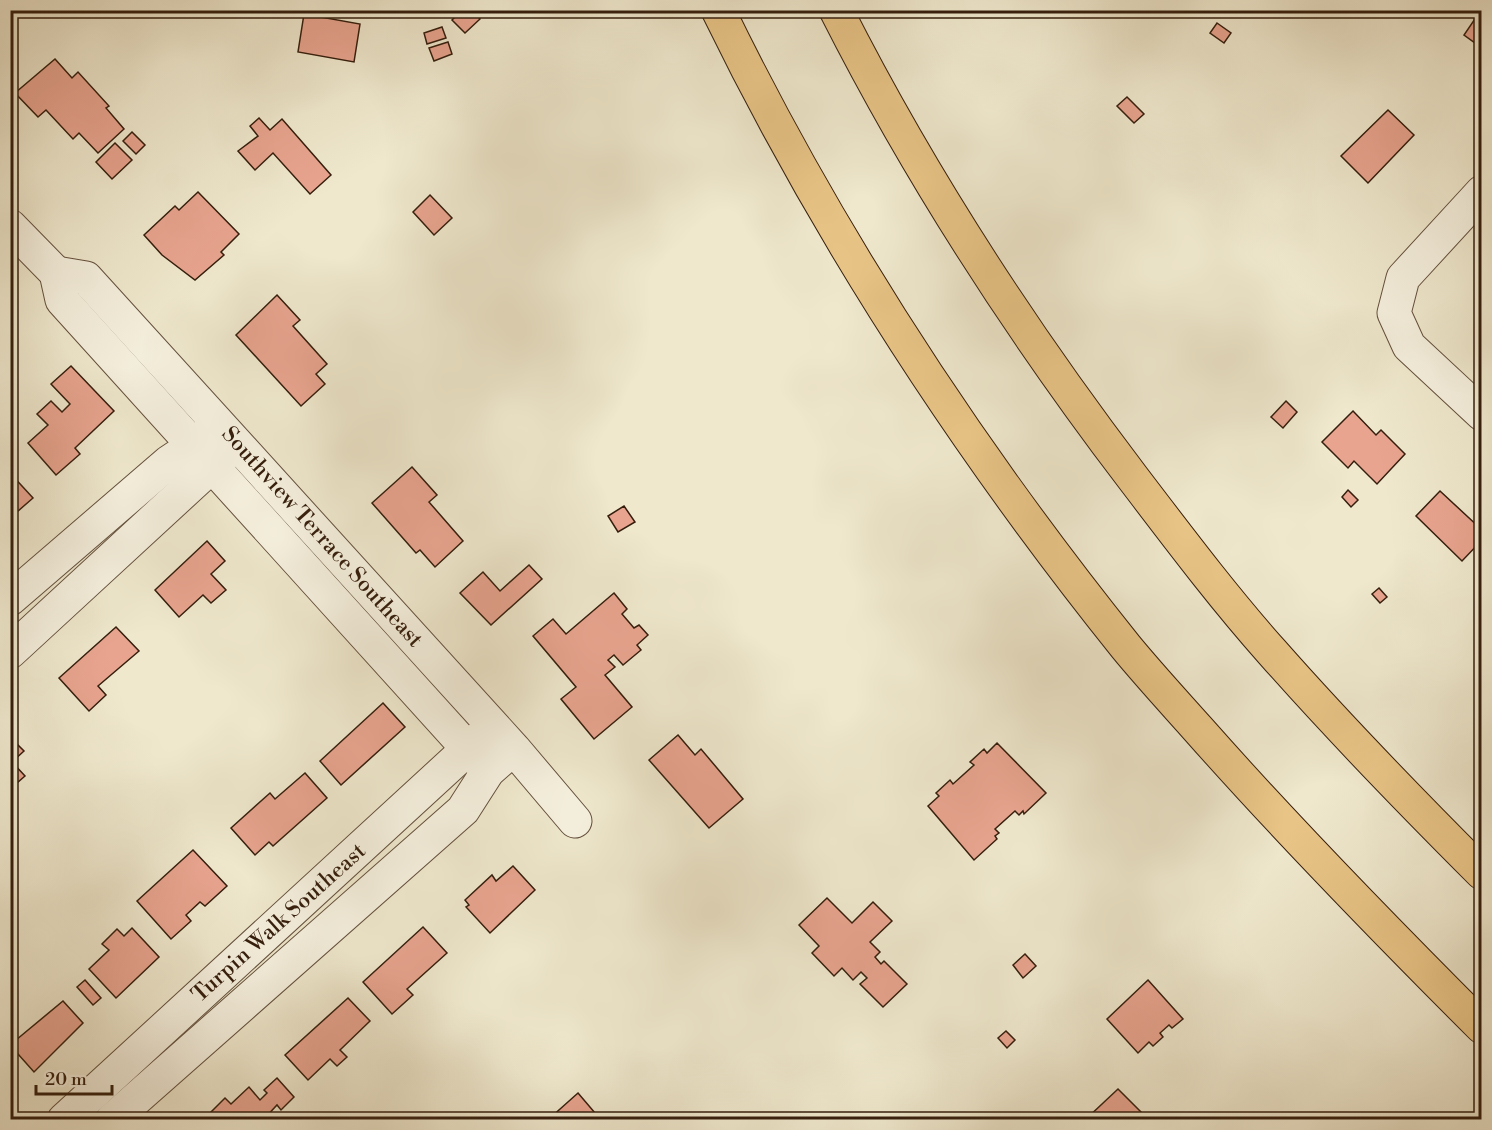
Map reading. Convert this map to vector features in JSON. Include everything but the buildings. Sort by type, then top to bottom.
[{"type":"highway","points":[[718,10],[826,214],[918,363],[1018,507],[1128,649],[1255,794],[1482,1027]]},
{"type":"highway","points":[[836,10],[925,172],[998,291],[1081,410],[1182,543],[1271,651],[1377,768],[1482,873]]},
{"type":"street","points":[[1482,192],[1403,278],[1394,313],[1409,346],[1482,414]]},
{"type":"street","name":"Southview Terrace Southeast","points":[[10,226],[56,273],[62,300],[478,760]]},
{"type":"street","name":"Southview Terrace Southeast","points":[[56,273],[86,278],[504,737],[575,821]]},
{"type":"street","points":[[10,652],[227,434]]},
{"type":"street","points":[[10,599],[169,462],[202,457]]},
{"type":"street","name":"Turpin Walk Southeast","points":[[64,1119],[504,737]]},
{"type":"street","name":"Turpin Walk Southeast","points":[[112,1119],[463,810],[478,760]]}]
